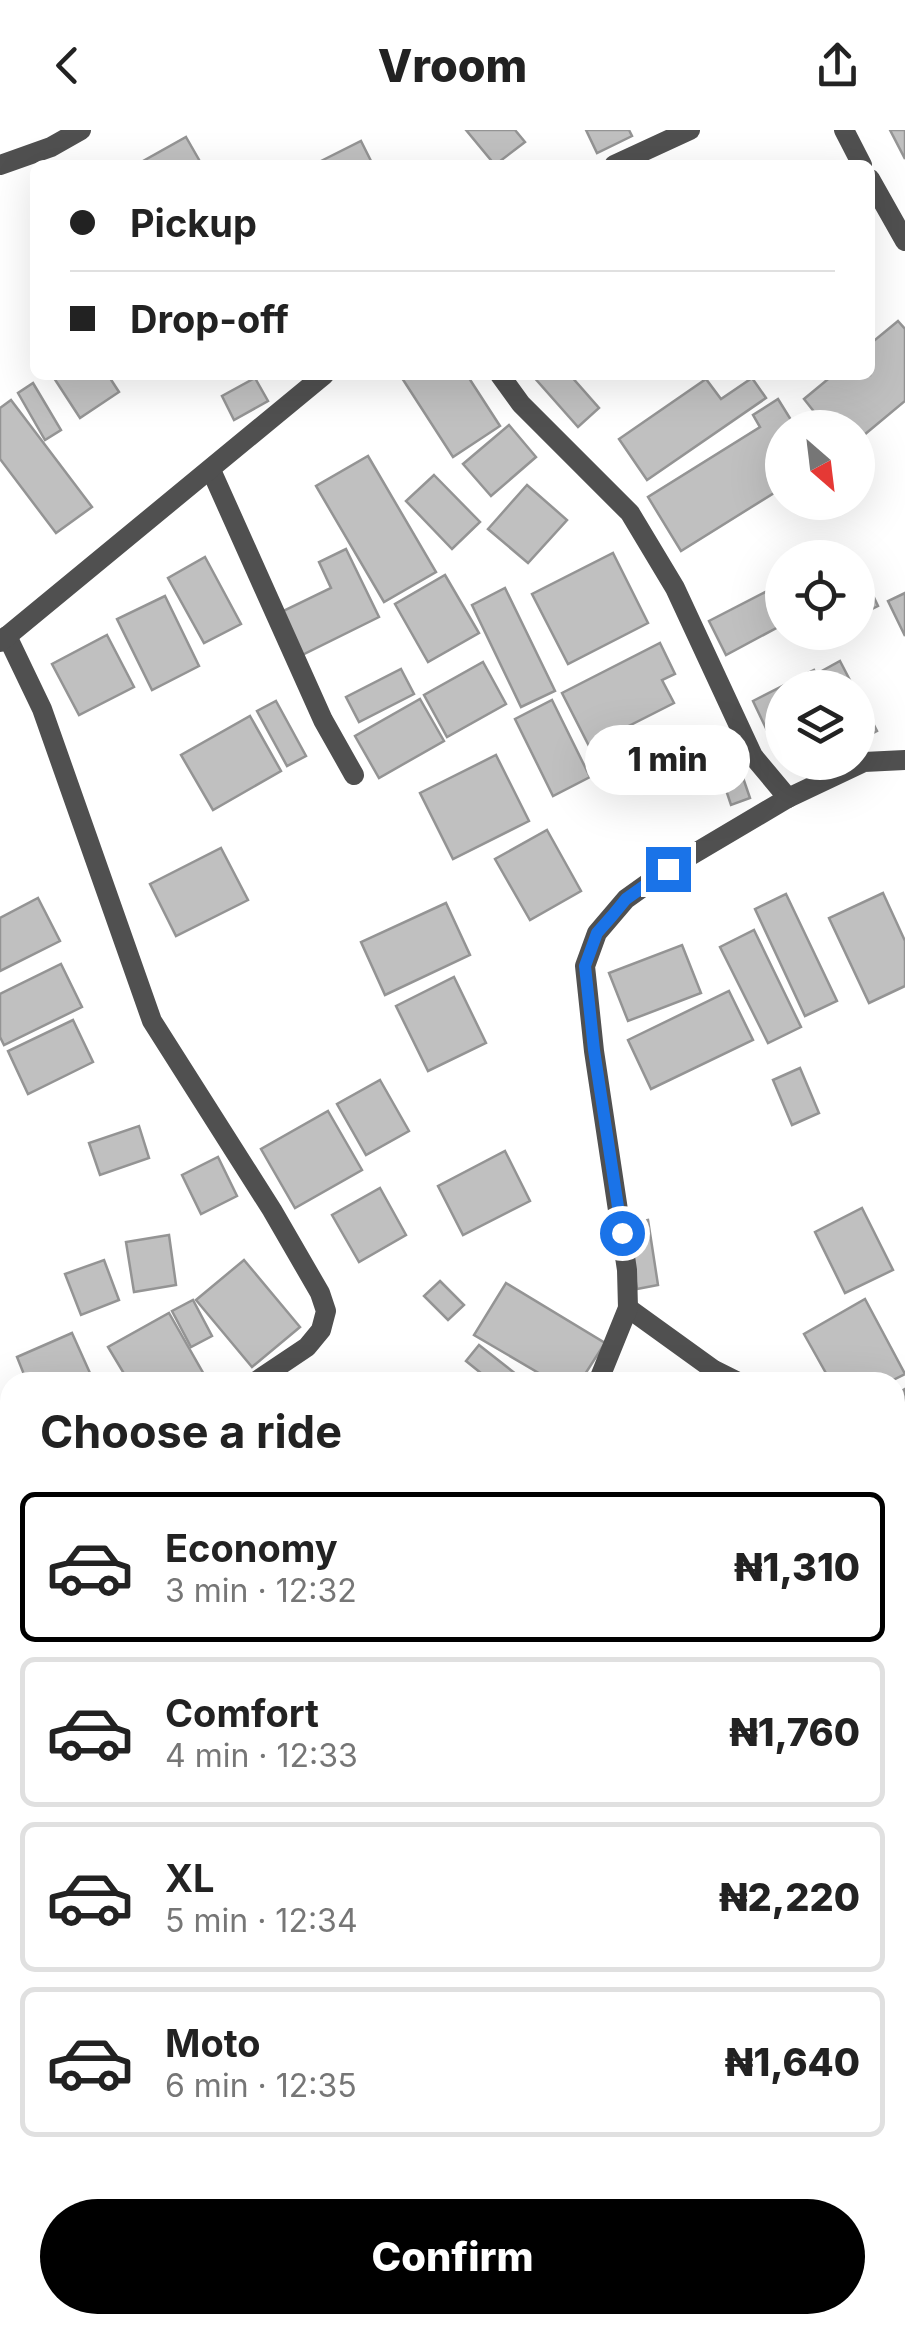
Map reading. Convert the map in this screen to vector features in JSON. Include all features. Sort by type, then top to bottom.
[{"type":"street","points":[[0,165],[51,147],[80,130]]},
{"type":"street","points":[[625,160],[690,130]]},
{"type":"street","points":[[844,130],[859,160]]},
{"type":"street","points":[[875,188],[905,241]]},
{"type":"street","points":[[271,1372],[307,1347],[321,1330],[326,1310],[320,1293],[152,1021],[42,709],[4,639],[318,380]]},
{"type":"street","points":[[504,380],[522,404],[630,513],[675,588],[753,756],[788,798]]},
{"type":"street","points":[[211,470],[323,720],[354,775]]},
{"type":"street","points":[[602,1372],[628,1308],[627,1270],[585,966],[597,933],[626,899],[668,869],[788,798],[864,762],[905,760]]},
{"type":"street","points":[[628,1308],[718,1372]]},
{"type":"building","points":[[466,130],[515,130],[525,142],[502,160],[491,160]]},
{"type":"building","points":[[586,130],[629,130],[632,136],[597,153]]},
{"type":"building","points":[[890,130],[905,130],[905,159]]},
{"type":"building","points":[[186,137],[199,160],[145,160]]},
{"type":"building","points":[[361,141],[370,160],[323,160]]},
{"type":"building","points":[[898,321],[905,329],[905,401],[875,426],[875,410],[813,410],[804,399],[827,380],[875,380],[875,340]]},
{"type":"building","points":[[55,380],[111,380],[119,392],[80,418]]},
{"type":"building","points":[[256,380],[268,401],[234,420],[222,396]]},
{"type":"building","points":[[403,380],[470,380],[500,426],[453,457]]},
{"type":"building","points":[[536,380],[574,380],[599,408],[578,427]]},
{"type":"building","points":[[705,380],[721,399],[749,380],[753,380],[766,398],[647,480],[619,439]]},
{"type":"building","points":[[33,383],[61,430],[45,440],[18,393]]},
{"type":"building","points":[[778,399],[785,410],[765,410],[765,499],[681,551],[648,497],[760,427],[753,415]]},
{"type":"building","points":[[11,400],[92,507],[56,533],[0,459],[0,408]]},
{"type":"building","points":[[509,425],[536,457],[491,496],[463,464]]},
{"type":"building","points":[[368,456],[436,572],[384,602],[316,486]]},
{"type":"building","points":[[434,475],[480,522],[452,549],[406,501]]},
{"type":"building","points":[[527,485],[567,520],[528,563],[488,529]]},
{"type":"building","points":[[346,549],[379,617],[302,655],[281,612],[331,588],[319,562]]},
{"type":"building","points":[[613,553],[648,623],[568,664],[532,594]]},
{"type":"building","points":[[205,557],[241,624],[204,643],[168,578]]},
{"type":"building","points":[[445,575],[479,633],[428,662],[395,604]]},
{"type":"building","points":[[505,588],[555,691],[521,707],[472,605]]},
{"type":"building","points":[[765,592],[765,634],[726,655],[709,621]]},
{"type":"building","points":[[905,593],[905,636],[888,601]]},
{"type":"building","points":[[165,596],[199,666],[152,690],[117,619]]},
{"type":"building","points":[[107,635],[134,687],[79,715],[52,664]]},
{"type":"building","points":[[660,643],[675,674],[662,680],[674,703],[589,746],[562,693]]},
{"type":"building","points":[[840,661],[845,670],[824,670]]},
{"type":"building","points":[[483,662],[506,704],[447,737],[424,695]]},
{"type":"building","points":[[401,669],[414,694],[359,722],[346,697]]},
{"type":"building","points":[[765,695],[765,726],[753,701]]},
{"type":"building","points":[[420,699],[444,741],[379,778],[355,736]]},
{"type":"building","points":[[552,700],[590,777],[553,796],[515,719]]},
{"type":"building","points":[[276,701],[306,756],[287,766],[257,711]]},
{"type":"building","points":[[250,716],[281,771],[213,810],[181,755]]},
{"type":"building","points":[[496,755],[529,821],[453,859],[420,793]]},
{"type":"building","points":[[740,769],[750,798],[731,805],[721,775]]},
{"type":"building","points":[[547,830],[581,891],[530,920],[495,859]]},
{"type":"building","points":[[221,848],[248,900],[176,936],[150,884]]},
{"type":"building","points":[[883,893],[905,941],[905,986],[869,1003],[829,918]]},
{"type":"building","points":[[786,894],[837,1001],[805,1016],[755,909]]},
{"type":"building","points":[[38,898],[60,941],[0,971],[0,918]]},
{"type":"building","points":[[446,903],[470,955],[385,995],[361,942]]},
{"type":"building","points":[[754,930],[801,1027],[768,1043],[720,947]]},
{"type":"building","points":[[682,945],[701,993],[628,1021],[609,973]]},
{"type":"building","points":[[61,964],[82,1007],[4,1045],[0,1037],[0,994]]},
{"type":"building","points":[[454,977],[486,1043],[428,1071],[396,1006]]},
{"type":"building","points":[[729,991],[753,1040],[651,1089],[628,1040]]},
{"type":"building","points":[[73,1020],[93,1062],[28,1094],[8,1051]]},
{"type":"building","points":[[800,1068],[819,1113],[792,1125],[773,1080]]},
{"type":"building","points":[[380,1080],[409,1131],[366,1155],[337,1104]]},
{"type":"building","points":[[328,1111],[362,1170],[295,1208],[261,1149]]},
{"type":"building","points":[[139,1126],[149,1158],[100,1175],[89,1143]]},
{"type":"building","points":[[505,1151],[530,1201],[463,1235],[438,1186]]},
{"type":"building","points":[[218,1157],[237,1196],[201,1214],[182,1175]]},
{"type":"building","points":[[380,1188],[406,1235],[359,1262],[332,1215]]},
{"type":"building","points":[[862,1208],[893,1270],[845,1293],[815,1232]]},
{"type":"building","points":[[648,1220],[658,1285],[637,1289],[626,1224]]},
{"type":"building","points":[[169,1235],[176,1285],[134,1292],[126,1242]]},
{"type":"building","points":[[104,1260],[119,1300],[81,1315],[65,1274]]},
{"type":"building","points":[[244,1260],[300,1327],[252,1367],[196,1300]]},
{"type":"building","points":[[440,1281],[464,1305],[448,1320],[424,1296]]},
{"type":"building","points":[[506,1283],[605,1343],[586,1372],[537,1372],[474,1335]]},
{"type":"building","points":[[865,1299],[904,1372],[825,1372],[804,1334]]},
{"type":"building","points":[[193,1300],[212,1336],[191,1347],[172,1311]]},
{"type":"building","points":[[169,1313],[203,1372],[123,1372],[108,1347]]},
{"type":"building","points":[[72,1333],[90,1372],[23,1372],[17,1357]]},
{"type":"building","points":[[479,1345],[513,1372],[480,1372],[466,1361]]},
{"type":"route","points":[[622,1233],[585,966],[597,933],[626,899],[668,869]]}]
